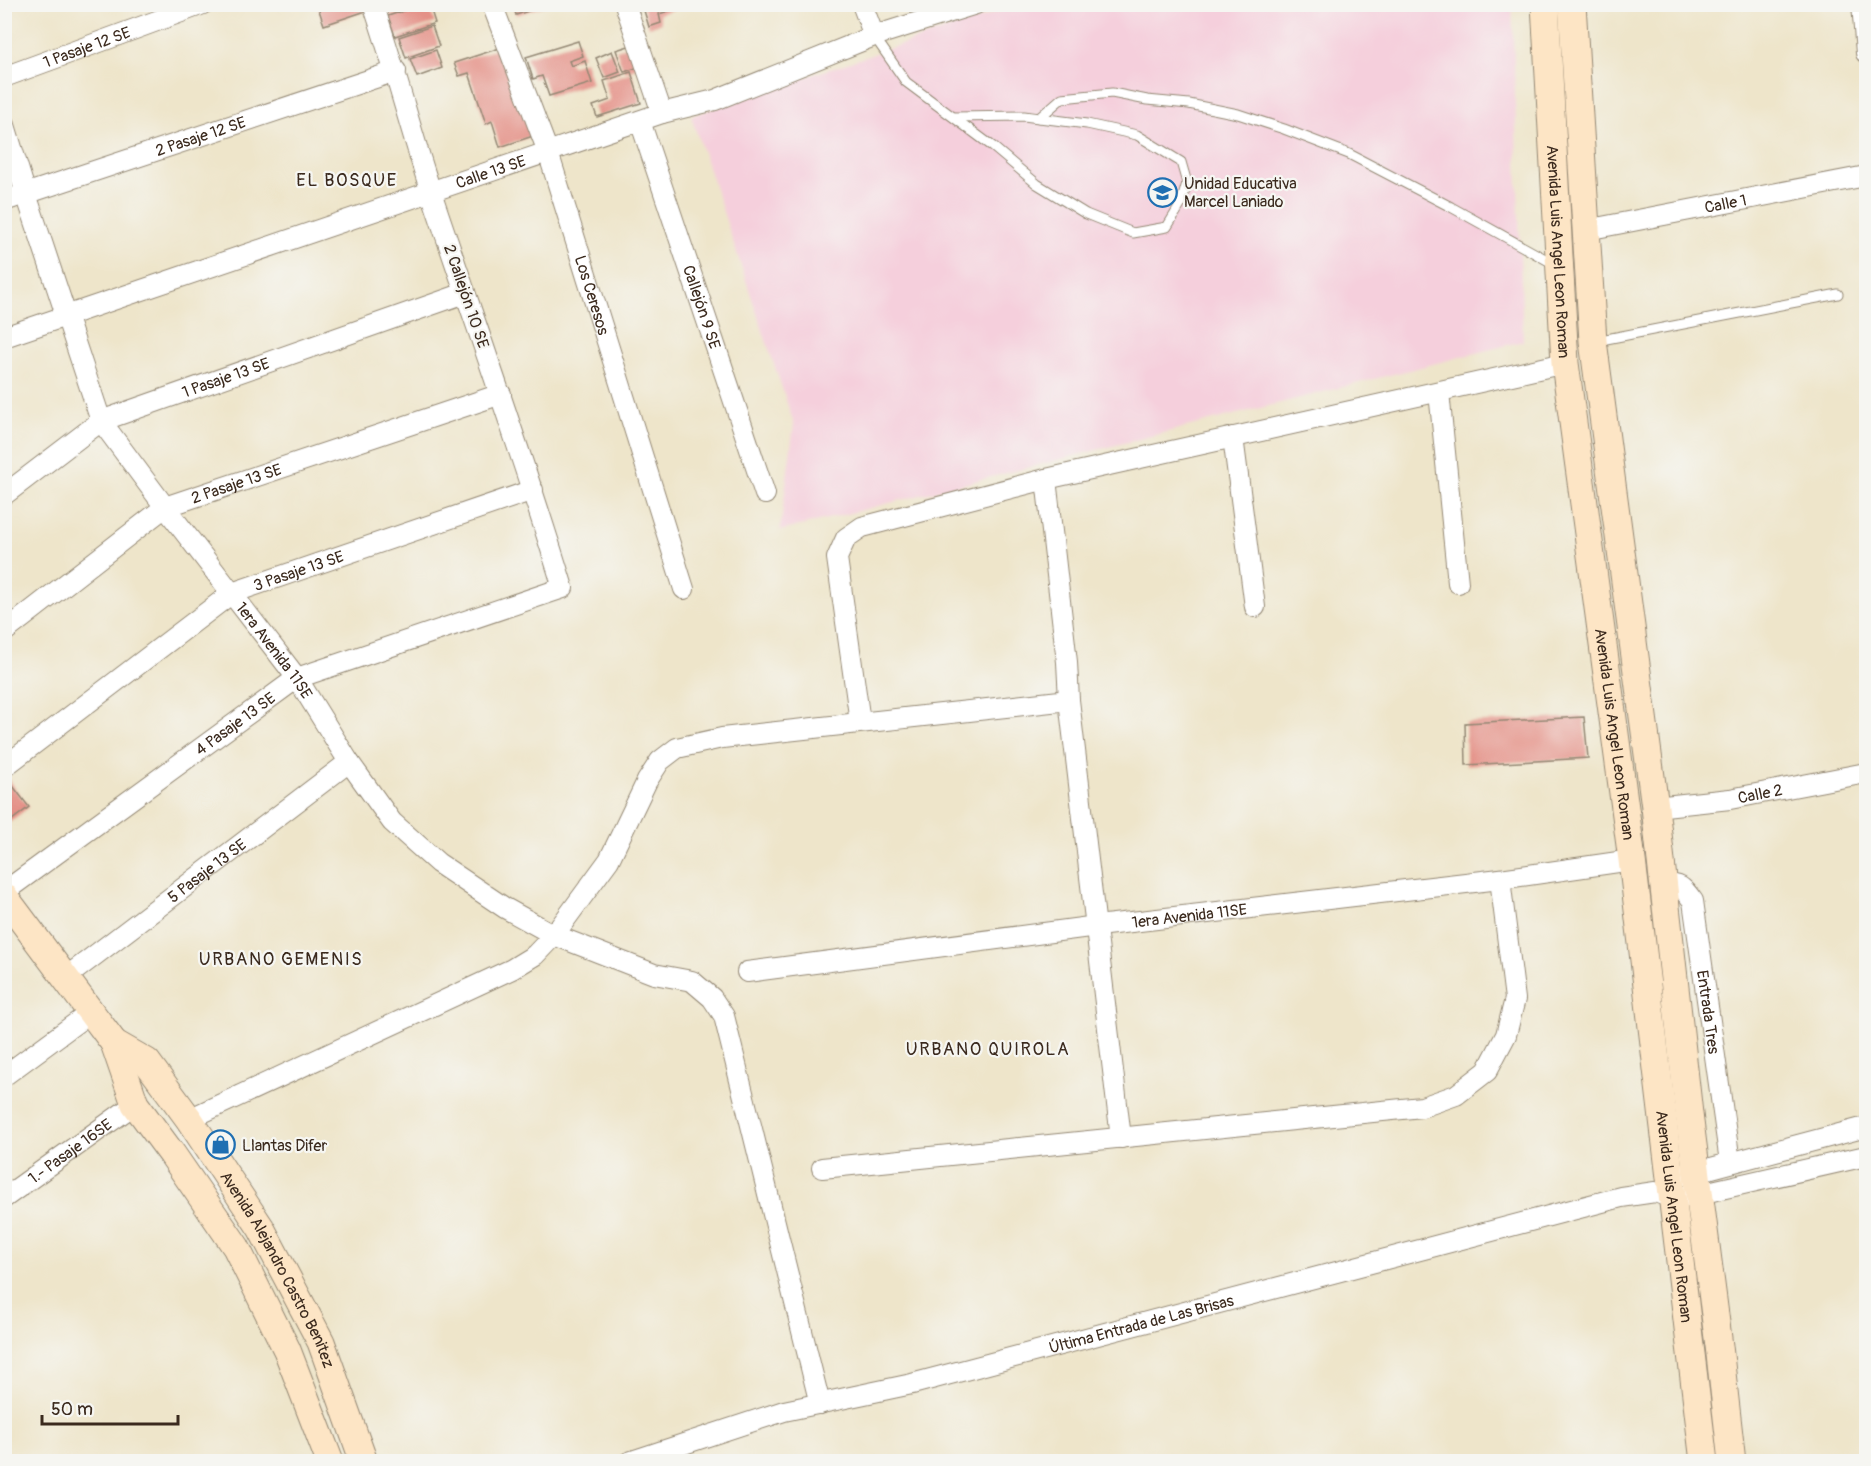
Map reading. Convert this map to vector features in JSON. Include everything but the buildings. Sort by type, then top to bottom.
[{"type":"main road","name":"Avenida Luis Angel Leon Roman","points":[[1545,4],[1565,363],[1632,861],[1666,1190],[1704,1461]]},
{"type":"main road","name":"Avenida Luis Angel Leon Roman","points":[[1572,4],[1593,341],[1654,807],[1732,1461]]},
{"type":"main road","name":"Avenida Alejandro Castro Benitez","points":[[4,894],[114,1043],[135,1104],[236,1247],[287,1350],[330,1461]]},
{"type":"main road","name":"Avenida Alejandro Castro Benitez","points":[[114,1043],[147,1062],[189,1119],[261,1227],[321,1342],[363,1461]]},
{"type":"street","name":"1 Pasaje 12 SE","points":[[4,77],[203,4]]},
{"type":"street","name":"2 Callejón 10 SE","points":[[373,4],[396,71],[431,192],[501,394],[563,588]]},
{"type":"street","name":"Los Ceresos","points":[[492,4],[548,152],[684,589]]},
{"type":"street","points":[[862,4],[874,36]]},
{"type":"street","name":"Calle 13 SE","points":[[4,337],[662,113],[715,100],[874,36],[976,4]]},
{"type":"street","points":[[1862,4],[1866,53]]},
{"type":"street","points":[[626,5],[662,113]]},
{"type":"street","name":"2 Pasaje 12 SE","points":[[4,201],[396,71]]},
{"type":"street","name":"Callejón 9 SE","points":[[640,121],[765,494]]},
{"type":"street","name":"1era Avenida 11SE","points":[[4,122],[101,421],[297,678],[348,762],[392,822],[438,862],[505,908],[554,935],[654,974],[692,981],[712,998],[724,1016],[820,1404]]},
{"type":"street","name":"Calle 1","points":[[1586,230],[1866,176]]},
{"type":"street","name":"1 Pasaje 13 SE","points":[[4,495],[101,421],[465,293]]},
{"type":"street","points":[[860,722],[837,558],[846,538],[862,527],[1046,478],[1565,363]]},
{"type":"street","points":[[1439,392],[1458,583]]},
{"type":"street","name":"2 Pasaje 13 SE","points":[[4,632],[165,507],[501,394]]},
{"type":"street","points":[[1233,437],[1256,607]]},
{"type":"street","points":[[1046,478],[1069,700],[1121,1138]]},
{"type":"street","name":"3 Pasaje 13 SE","points":[[4,767],[232,593],[533,490]]},
{"type":"street","name":"4 Pasaje 13 SE","points":[[4,894],[297,678],[563,588]]},
{"type":"street","points":[[189,1119],[512,969],[535,955],[554,935],[609,860],[647,781],[660,761],[677,748],[722,738],[1069,700]]},
{"type":"street","name":"5 Pasaje 13 SE","points":[[65,978],[348,762]]},
{"type":"street","name":"Calle 2","points":[[1654,807],[1730,799],[1866,774]]},
{"type":"street","name":"1era Avenida 11SE","points":[[747,972],[1097,926],[1500,879],[1632,861]]},
{"type":"street","points":[[822,1168],[1422,1107],[1456,1095],[1487,1071],[1506,1035],[1515,999],[1500,879]]},
{"type":"street","name":"Entrada Tres","points":[[1662,884],[1683,887],[1693,901],[1730,1162]]},
{"type":"street","points":[[4,1076],[91,1012]]},
{"type":"street","name":"1.- Pasaje 16SE","points":[[4,1198],[135,1104]]},
{"type":"street","name":"Última Entrada de Las Brisas","points":[[1698,1183],[1730,1162],[1866,1127]]},
{"type":"street","name":"Última Entrada de Las Brisas","points":[[630,1461],[784,1411],[912,1384],[1621,1197],[1866,1156]]},
{"type":"lane","points":[[874,36],[906,82],[954,117],[1036,184],[1086,214],[1134,233],[1167,227],[1181,204],[1187,183],[1181,162],[1137,135],[1087,124],[1024,116],[954,117]]},
{"type":"lane","points":[[1039,118],[1062,98],[1112,93],[1147,100],[1189,104],[1238,114],[1349,154],[1451,207],[1560,268]]},
{"type":"lane","points":[[1593,341],[1838,294]]},
{"type":"shaded area","points":[[1018,5],[1512,5],[1523,341],[780,531],[794,424],[691,116]]},
{"type":"place","name":"Unidad Educativa Marcel Laniado","points":[[1163,192]]},
{"type":"place","name":"Llantas Difer","points":[[221,1145]]},
{"type":"district","name":"EL BOSQUE","points":[[347,180]]},
{"type":"district","name":"URBANO GEMENIS","points":[[281,959]]},
{"type":"district","name":"URBANO QUIROLA","points":[[988,1049]]}]
